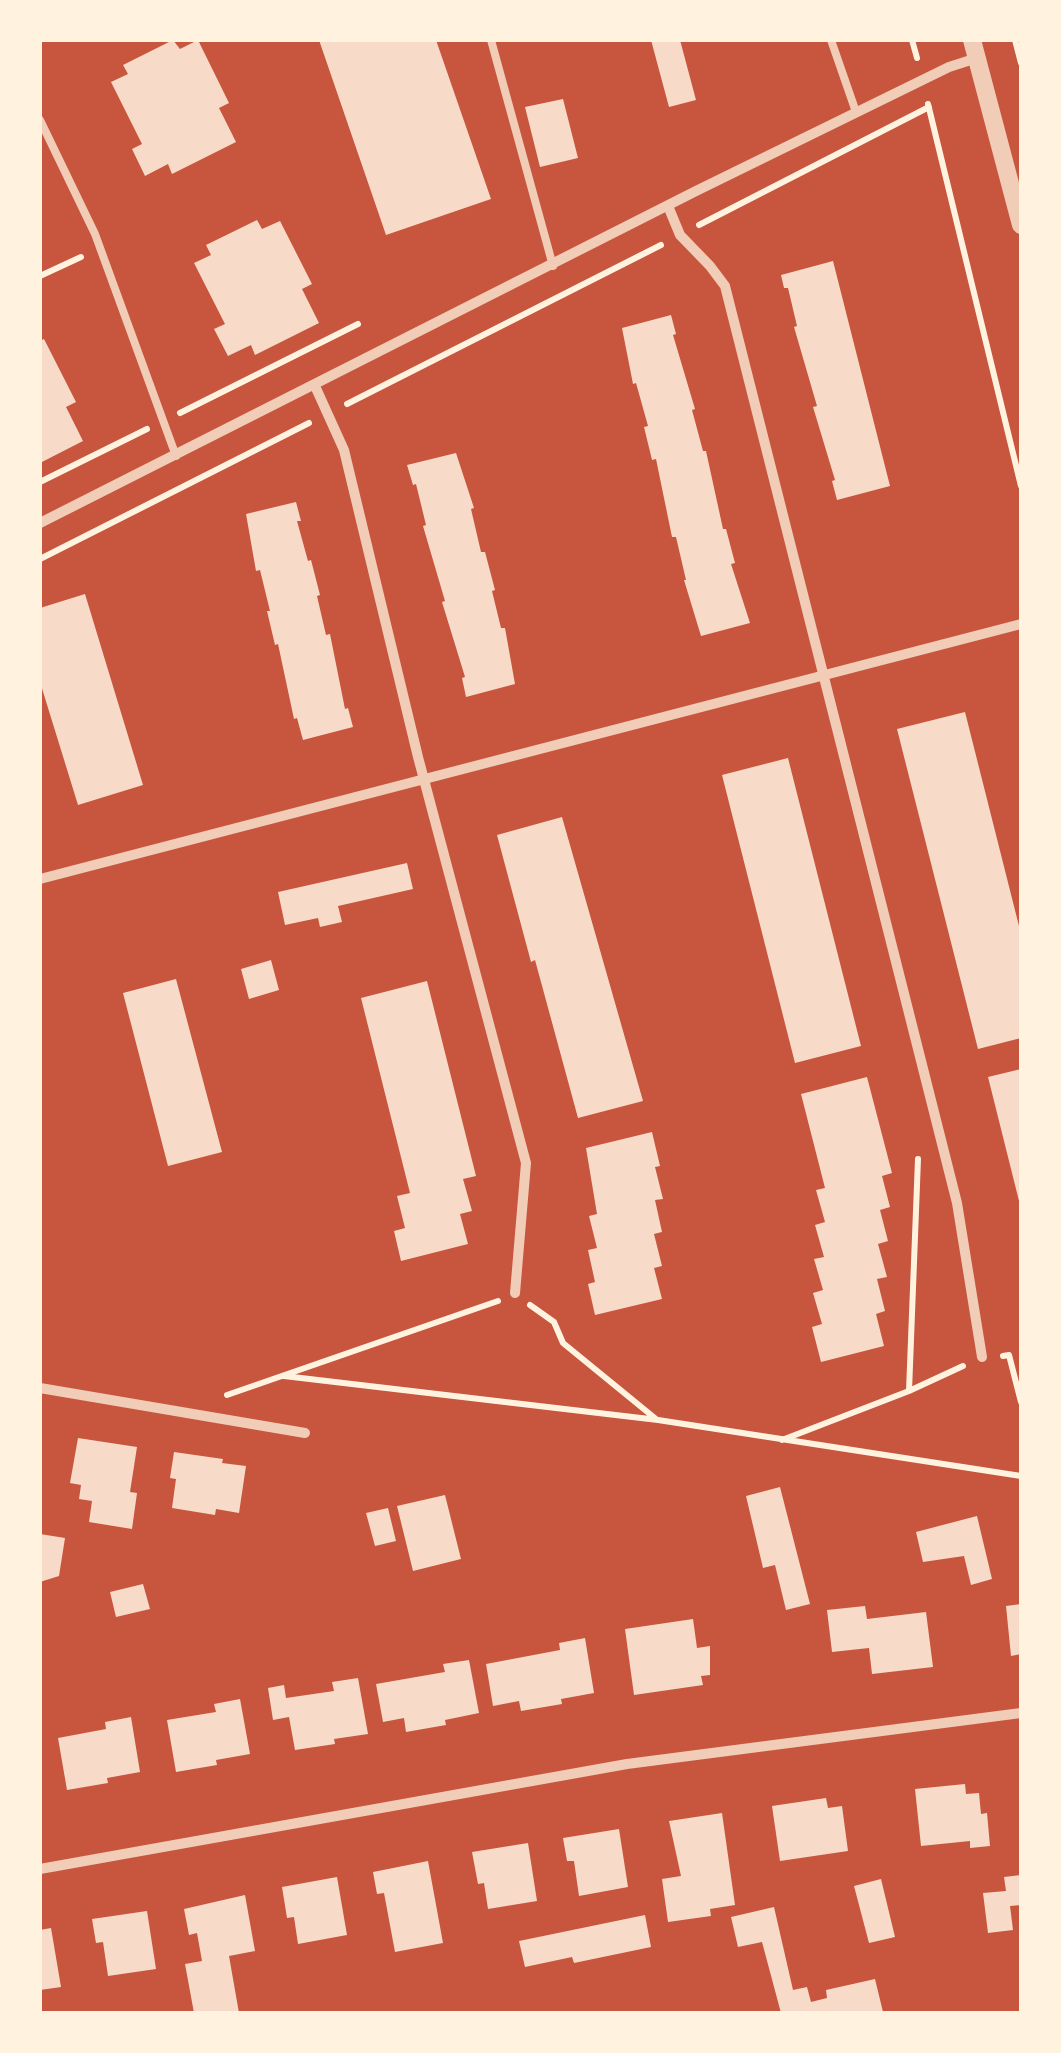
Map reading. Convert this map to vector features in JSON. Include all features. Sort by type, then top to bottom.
[{"type":"street","points":[[40,523],[922,80],[975,49],[1017,191],[1021,225]]},
{"type":"street","points":[[668,206],[680,235],[725,286],[957,1203],[982,1358]]},
{"type":"street","points":[[315,386],[344,450],[423,777],[526,1163],[515,1293]]},
{"type":"street","points":[[40,879],[1021,624]]},
{"type":"street","points":[[40,1388],[305,1433]]},
{"type":"street","points":[[40,1869],[626,1764],[1021,1713]]},
{"type":"lane","points":[[491,40],[553,266]]},
{"type":"lane","points":[[831,40],[856,112]]},
{"type":"lane","points":[[40,120],[100,248],[176,456]]},
{"type":"path","points":[[912,40],[1021,486]]},
{"type":"path","points":[[1015,40],[1021,63]]},
{"type":"path","points":[[41,556],[929,107]]},
{"type":"path","points":[[40,276],[100,248]]},
{"type":"path","points":[[40,482],[358,324]]},
{"type":"path","points":[[782,1440],[909,1390],[920,1164],[915,1146]]},
{"type":"path","points":[[178,1411],[478,1310],[515,1293],[554,1322],[563,1343],[658,1420]]},
{"type":"path","points":[[284,1376],[658,1420],[1021,1476]]},
{"type":"building","points":[[173,40],[180,49],[198,40],[229,103],[219,108],[236,142],[172,174],[168,164],[145,176],[132,149],[142,144],[111,82],[128,74],[123,65]]},
{"type":"building","points":[[319,40],[436,40],[491,199],[386,235]]},
{"type":"building","points":[[651,40],[680,40],[696,100],[669,107]]},
{"type":"building","points":[[563,99],[578,158],[540,167],[525,107]]},
{"type":"building","points":[[257,220],[262,229],[280,221],[312,284],[302,289],[319,323],[255,355],[251,345],[228,356],[214,329],[225,324],[194,263],[211,255],[206,245]]},
{"type":"building","points":[[833,261],[890,486],[837,500],[788,288],[784,288],[781,275]]},
{"type":"building","points":[[671,315],[676,334],[673,335],[695,409],[692,410],[735,563],[731,564],[750,623],[701,636],[676,537],[672,537],[656,459],[652,460],[644,427],[648,426],[636,383],[633,384],[622,328]]},
{"type":"building","points":[[44,339],[76,402],[66,407],[83,441],[40,463],[40,341]]},
{"type":"building","points":[[456,453],[474,508],[471,509],[495,590],[492,591],[501,628],[505,628],[515,684],[466,697],[462,678],[465,677],[442,602],[445,601],[423,526],[426,525],[416,484],[413,485],[407,465]]},
{"type":"building","points":[[296,502],[301,521],[297,521],[308,561],[311,560],[326,635],[330,634],[345,709],[348,708],[353,727],[303,740],[297,718],[294,719],[278,644],[275,645],[260,570],[256,571],[246,514]]},
{"type":"building","points":[[85,594],[143,785],[78,805],[40,682],[40,608]]},
{"type":"building","points":[[965,712],[1021,934],[1021,1038],[978,1049],[897,729]]},
{"type":"building","points":[[788,758],[861,1046],[795,1063],[722,775]]},
{"type":"building","points":[[562,817],[643,1101],[578,1118],[497,835]]},
{"type":"building","points":[[407,863],[413,889],[338,906],[342,922],[320,927],[318,918],[285,925],[278,892]]},
{"type":"building","points":[[271,960],[279,990],[249,999],[241,969]]},
{"type":"building","points":[[176,979],[222,1152],[168,1166],[123,993]]},
{"type":"building","points":[[427,981],[476,1176],[463,1179],[472,1211],[460,1214],[468,1244],[401,1261],[394,1231],[405,1228],[397,1196],[410,1193],[361,998]]},
{"type":"building","points":[[1021,1069],[1021,1205],[1020,1205],[988,1077]]},
{"type":"building","points":[[867,1077],[892,1173],[882,1176],[890,1207],[880,1210],[888,1241],[878,1244],[887,1277],[877,1279],[885,1311],[876,1314],[884,1346],[821,1362],[812,1327],[822,1324],[813,1293],[823,1290],[814,1259],[824,1257],[815,1225],[825,1222],[816,1190],[825,1188],[801,1094]]},
{"type":"building","points":[[652,1132],[663,1199],[655,1200],[662,1232],[654,1234],[662,1266],[654,1268],[662,1299],[595,1315],[588,1284],[595,1282],[588,1250],[597,1248],[589,1216],[597,1214],[586,1148]]},
{"type":"building","points":[[78,1438],[137,1447],[130,1492],[137,1493],[132,1529],[89,1522],[92,1501],[79,1499],[81,1485],[70,1483]]},
{"type":"building","points":[[174,1452],[246,1466],[239,1513],[216,1509],[215,1515],[172,1508],[176,1479],[170,1478]]},
{"type":"building","points":[[780,1487],[810,1604],[786,1610],[775,1565],[763,1568],[746,1496]]},
{"type":"building","points":[[445,1495],[461,1559],[413,1571],[397,1506]]},
{"type":"building","points":[[388,1508],[396,1541],[375,1546],[366,1513]]},
{"type":"building","points":[[977,1516],[992,1579],[971,1585],[964,1556],[923,1562],[916,1532]]},
{"type":"building","points":[[40,1534],[65,1538],[59,1576],[40,1582]]},
{"type":"building","points":[[143,1584],[150,1609],[116,1617],[110,1592]]},
{"type":"building","points":[[1021,1604],[1021,1654],[1011,1656],[1006,1606]]},
{"type":"building","points":[[865,1606],[867,1619],[926,1612],[933,1667],[872,1674],[869,1648],[832,1652],[827,1610]]},
{"type":"building","points":[[693,1619],[697,1648],[710,1646],[710,1675],[701,1676],[703,1685],[634,1695],[625,1629]]},
{"type":"building","points":[[585,1638],[594,1693],[561,1699],[562,1704],[521,1711],[519,1701],[493,1706],[486,1664],[560,1650],[559,1643]]},
{"type":"building","points":[[469,1660],[479,1713],[445,1720],[446,1725],[406,1732],[404,1718],[383,1722],[376,1684],[445,1672],[443,1664]]},
{"type":"building","points":[[358,1678],[368,1734],[295,1750],[289,1717],[273,1720],[268,1688],[284,1685],[286,1698],[334,1691],[332,1682]]},
{"type":"building","points":[[240,1699],[250,1754],[176,1772],[167,1720],[216,1712],[214,1704]]},
{"type":"building","points":[[131,1717],[140,1772],[107,1778],[108,1783],[67,1790],[58,1738],[106,1729],[105,1722]]},
{"type":"building","points":[[965,1784],[966,1794],[979,1793],[981,1814],[987,1813],[990,1846],[970,1848],[970,1841],[921,1846],[915,1789]]},
{"type":"building","points":[[826,1798],[828,1808],[842,1806],[848,1851],[780,1861],[772,1806]]},
{"type":"building","points":[[722,1813],[735,1905],[710,1909],[711,1916],[668,1922],[662,1879],[681,1876],[669,1821]]},
{"type":"building","points":[[619,1829],[628,1887],[579,1896],[574,1861],[567,1861],[563,1838]]},
{"type":"building","points":[[528,1843],[537,1901],[488,1909],[484,1883],[478,1884],[472,1852]]},
{"type":"building","points":[[428,1861],[443,1943],[395,1952],[384,1893],[377,1894],[373,1872]]},
{"type":"building","points":[[1021,1875],[1021,1905],[1010,1906],[1013,1930],[988,1933],[983,1893],[1006,1891],[1004,1877]]},
{"type":"building","points":[[337,1877],[347,1935],[298,1944],[294,1917],[287,1918],[282,1887]]},
{"type":"building","points":[[881,1879],[895,1937],[869,1943],[854,1886]]},
{"type":"building","points":[[245,1895],[255,1951],[229,1956],[239,2013],[194,2013],[185,1964],[202,1961],[197,1933],[189,1935],[184,1909]]},
{"type":"building","points":[[774,1907],[793,1990],[807,1987],[811,2002],[827,1998],[826,1990],[875,1979],[883,2012],[781,2013],[762,1942],[738,1947],[731,1917]]},
{"type":"building","points":[[147,1911],[156,1969],[108,1976],[103,1942],[96,1943],[92,1919]]},
{"type":"building","points":[[645,1915],[651,1947],[574,1963],[572,1957],[525,1967],[519,1941]]},
{"type":"building","points":[[51,1928],[61,1987],[40,1990],[40,1930]]}]
